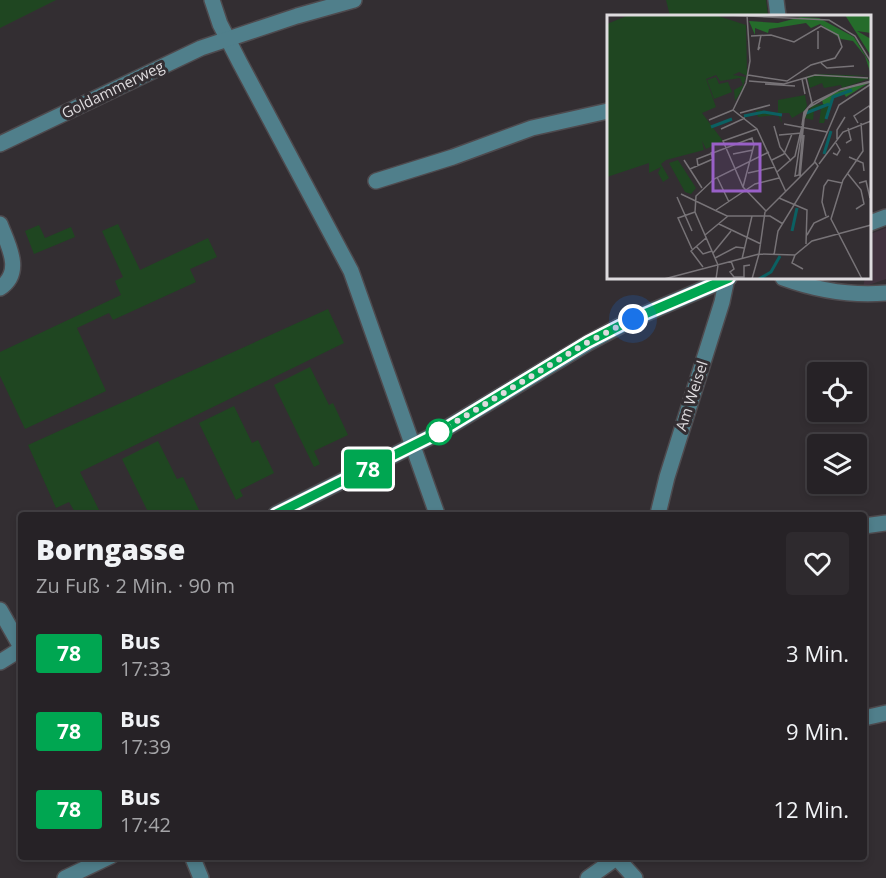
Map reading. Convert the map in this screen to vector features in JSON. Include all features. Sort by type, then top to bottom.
[{"type":"street","points":[[212,0],[228,40],[351,271],[436,512]]},
{"type":"street","name":"Goldammerweg","points":[[0,144],[201,48],[354,0]]},
{"type":"street","points":[[776,0],[778,15]]},
{"type":"street","points":[[376,181],[453,157],[532,128],[607,111]]},
{"type":"street","points":[[871,223],[886,217]]},
{"type":"street","points":[[0,224],[14,266],[11,276],[0,288]]},
{"type":"street","points":[[280,512],[440,432],[588,342],[633,319],[725,279]]},
{"type":"street","name":"Am Weisel","points":[[658,512],[667,477],[722,302],[727,279]]},
{"type":"street","points":[[786,279],[848,294],[886,293]]},
{"type":"street","points":[[867,526],[886,524]]},
{"type":"street","points":[[0,610],[18,643]]},
{"type":"street","points":[[0,662],[18,650]]},
{"type":"street","points":[[867,717],[886,713]]},
{"type":"street","points":[[65,878],[103,860]]},
{"type":"street","points":[[194,860],[201,878]]},
{"type":"street","points":[[588,878],[613,860]]},
{"type":"street","points":[[620,860],[635,878]]},
{"type":"shaded area","points":[[886,228],[886,279],[863,287],[865,279],[871,279],[871,234]]},
{"type":"green space","points":[[0,0],[56,0],[0,28]]},
{"type":"green space","points":[[666,0],[766,0],[768,15],[670,15]]},
{"type":"green space","points":[[118,224],[140,270],[208,238],[217,257],[190,269],[196,282],[113,320],[109,313],[77,328],[106,391],[25,429],[0,376],[0,352],[121,295],[115,281],[123,277],[102,231]]},
{"type":"green space","points":[[39,225],[45,238],[71,227],[75,237],[34,254],[25,231]]},
{"type":"green space","points":[[328,309],[344,343],[80,472],[100,512],[75,512],[69,502],[56,508],[28,445]]},
{"type":"green space","points":[[310,367],[329,405],[333,403],[348,435],[314,451],[320,464],[314,467],[274,385]]},
{"type":"green space","points":[[234,406],[252,443],[258,440],[274,473],[240,490],[243,496],[236,500],[199,423]]},
{"type":"green space","points":[[158,441],[177,479],[183,477],[199,510],[194,512],[148,512],[122,459]]},
{"type":"bus line","name":"78","points":[[280,512],[440,432],[588,342],[633,319],[727,279]]},
{"type":"route","points":[[439,432],[588,342],[633,319]]}]
